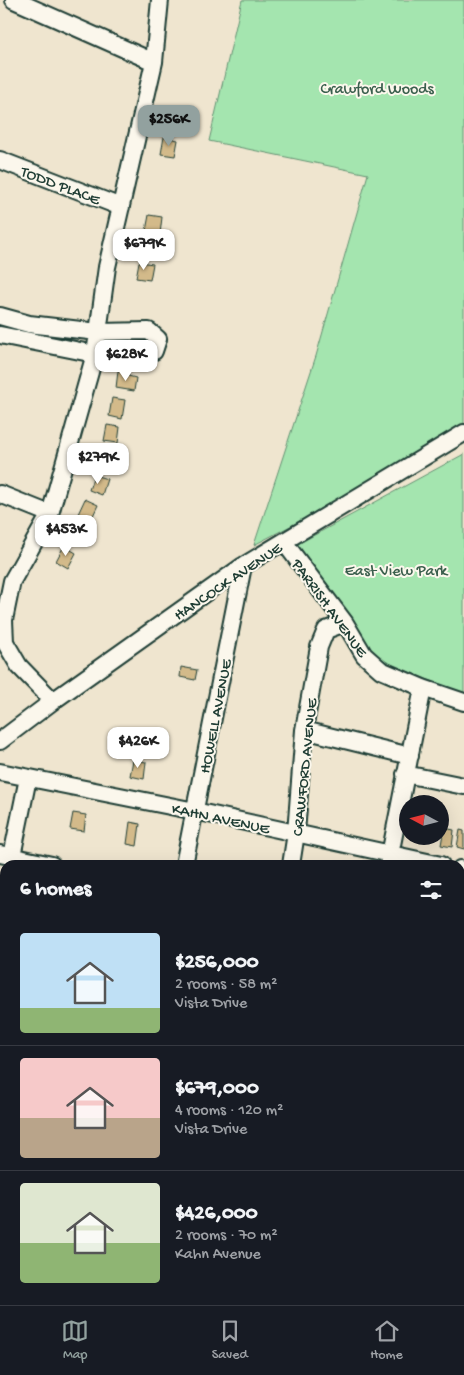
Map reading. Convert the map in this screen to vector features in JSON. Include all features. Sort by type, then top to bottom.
[{"type":"street","points":[[14,0],[154,62]]},
{"type":"street","points":[[53,701],[19,666],[5,642],[2,619],[12,581],[50,514],[95,354],[108,267],[154,62],[160,0]]},
{"type":"street","name":"TODD PLACE","points":[[0,160],[121,207]]},
{"type":"street","points":[[0,316],[29,324],[98,332],[150,331],[158,340],[154,351],[95,354],[0,335]]},
{"type":"street","name":"HANCOCK AVENUE","points":[[0,741],[243,566],[464,433]]},
{"type":"street","points":[[0,494],[50,514]]},
{"type":"street","name":"PARRISH AVENUE","points":[[284,542],[345,623],[364,655],[375,665],[381,670],[423,688],[464,702]]},
{"type":"street","name":"HOWELL AVENUE","points":[[185,860],[243,566]]},
{"type":"street","name":"CRAWFORD AVENUE","points":[[292,860],[296,833],[304,730],[319,647],[326,630],[345,623]]},
{"type":"street","points":[[389,860],[423,688]]},
{"type":"street","points":[[304,730],[410,756]]},
{"type":"street","name":"KAHN AVENUE","points":[[0,772],[296,833],[389,860]]},
{"type":"street","points":[[405,774],[464,786]]},
{"type":"street","points":[[28,778],[6,855],[29,860]]},
{"type":"green space","name":"Crawford Woods","points":[[242,0],[464,0],[464,435],[254,545],[316,356],[368,174],[209,141]]},
{"type":"green space","name":"East View Park","points":[[464,454],[464,693],[388,665],[368,646],[296,545]]},
{"type":"building","points":[[164,137],[178,140],[175,156],[161,154]]},
{"type":"building","points":[[149,215],[162,217],[160,234],[146,231]]},
{"type":"building","points":[[145,238],[158,240],[156,256],[142,254]]},
{"type":"building","points":[[139,262],[153,264],[150,280],[136,278]]},
{"type":"building","points":[[118,371],[129,373],[128,376],[136,378],[134,391],[116,388]]},
{"type":"building","points":[[112,398],[125,400],[122,419],[109,416]]},
{"type":"building","points":[[107,425],[120,427],[118,443],[104,441]]},
{"type":"building","points":[[102,451],[120,456],[116,471],[98,466]]},
{"type":"building","points":[[94,475],[107,479],[102,495],[89,490]]},
{"type":"building","points":[[85,499],[98,505],[91,520],[78,514]]},
{"type":"building","points":[[76,520],[88,527],[80,541],[68,534]]},
{"type":"building","points":[[64,546],[76,553],[68,568],[56,561]]},
{"type":"building","points":[[181,667],[197,670],[195,680],[180,677]]},
{"type":"building","points":[[133,760],[146,762],[144,779],[130,776]]},
{"type":"building","points":[[73,813],[86,815],[84,831],[70,829]]},
{"type":"building","points":[[130,822],[140,824],[137,846],[127,844]]},
{"type":"building","points":[[449,829],[454,830],[452,847],[441,845],[449,845]]},
{"type":"building","points":[[460,830],[464,831],[464,849],[457,847]]}]
